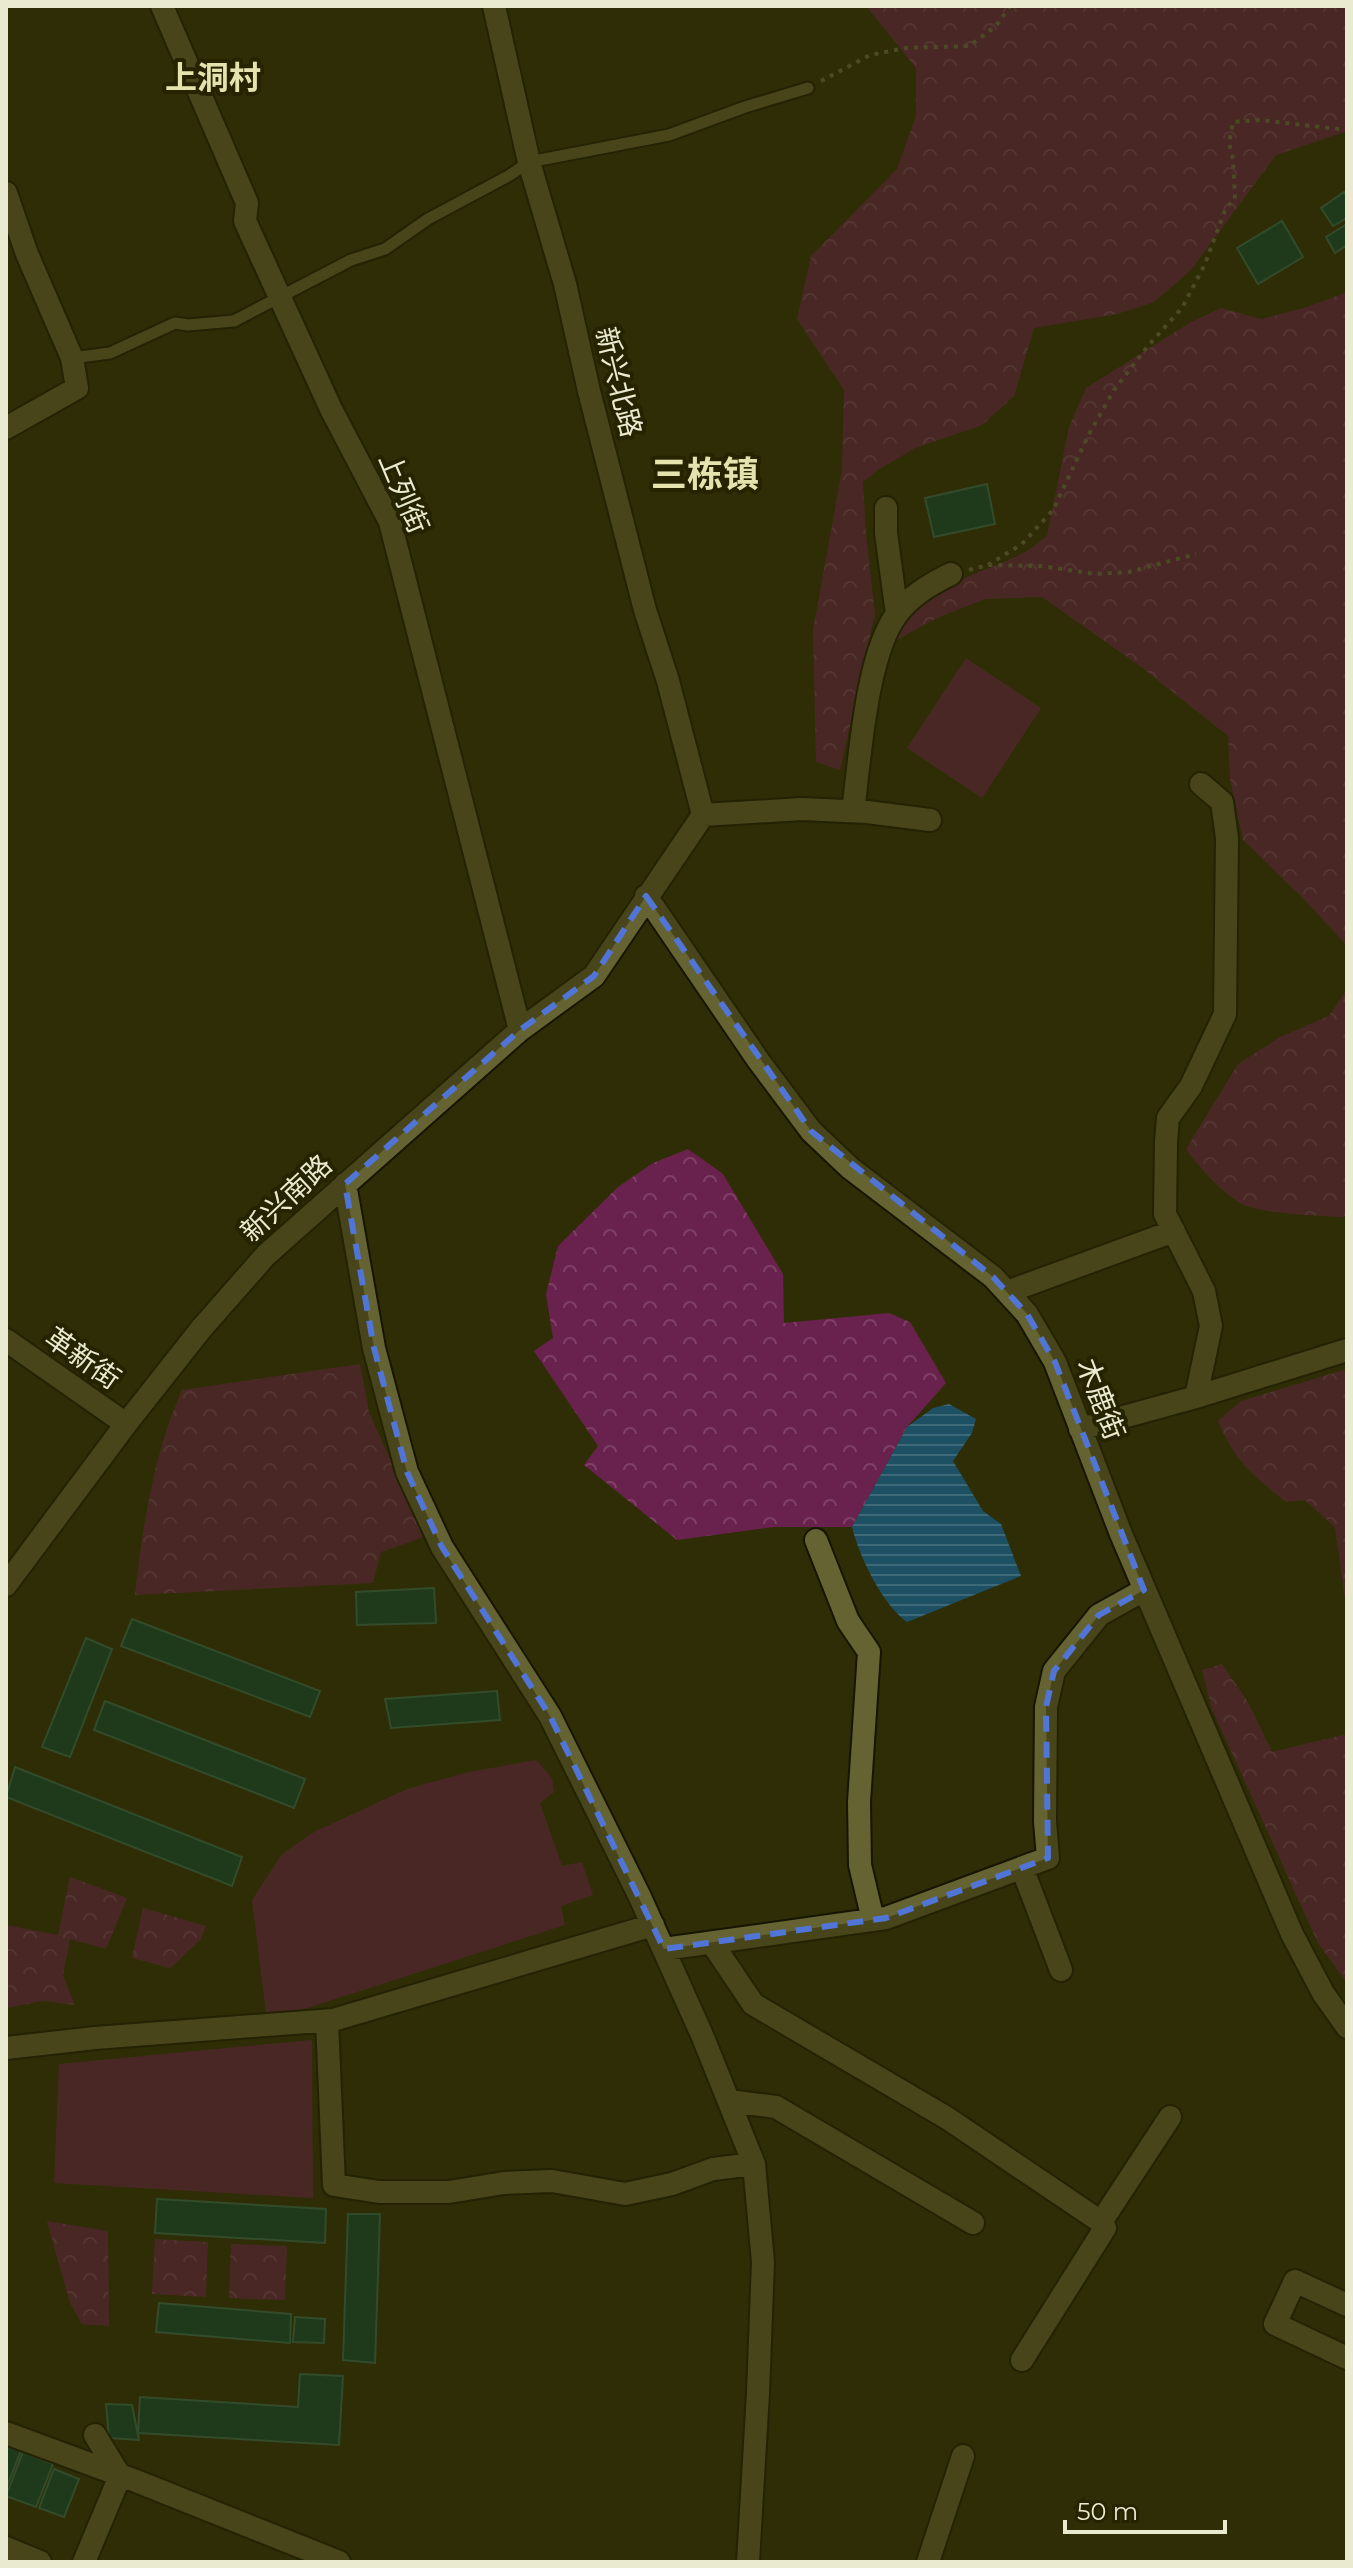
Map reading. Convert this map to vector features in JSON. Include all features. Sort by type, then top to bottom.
[{"type":"street","name":"上列街","points":[[162,6],[247,203],[245,221],[331,409],[390,522],[520,1030]]},
{"type":"street","name":"新兴北路","points":[[494,6],[529,162],[565,284],[645,610],[668,681],[703,815]]},
{"type":"street","points":[[6,193],[27,254],[72,358],[77,388],[6,428]]},
{"type":"street","points":[[886,508],[886,533],[897,614]]},
{"type":"street","points":[[853,811],[870,687],[883,645],[897,614],[933,583],[951,574]]},
{"type":"street","points":[[1196,1397],[1211,1326],[1204,1291],[1165,1214],[1168,1118],[1191,1086],[1225,1014],[1227,838],[1222,802],[1201,784]]},
{"type":"street","points":[[646,896],[680,852],[703,815],[802,809],[930,820]]},
{"type":"street","name":"新兴南路","points":[[6,1585],[126,1424],[201,1329],[266,1255],[520,1030],[594,976],[646,896]]},
{"type":"street","name":"木鹿街","points":[[646,896],[758,1060],[811,1131],[850,1168],[993,1277],[1027,1314],[1055,1362],[1144,1590],[1292,1934],[1323,1993],[1347,2027]]},
{"type":"street","points":[[345,1184],[374,1348],[407,1472],[442,1547],[550,1716],[664,1949],[754,2164],[763,2262],[748,2562]]},
{"type":"street","points":[[1007,1292],[1174,1231]]},
{"type":"street","name":"革新街","points":[[6,1340],[126,1424]]},
{"type":"street","points":[[1080,1429],[1347,1350]]},
{"type":"street","points":[[816,1540],[848,1621],[869,1652],[859,1802],[860,1865],[873,1920]]},
{"type":"street","points":[[664,1949],[886,1918],[1048,1858],[1045,1821],[1046,1707],[1054,1671],[1099,1615],[1144,1590]]},
{"type":"street","points":[[1022,1868],[1061,1970]]},
{"type":"street","points":[[6,2048],[95,2038],[327,2021],[653,1925]]},
{"type":"street","points":[[712,1943],[753,2004],[947,2118],[1101,2222],[1105,2228],[1022,2360]]},
{"type":"street","points":[[327,2021],[334,2185],[379,2192],[449,2192],[504,2183],[552,2181],[625,2194],[672,2184],[713,2169],[754,2164]]},
{"type":"street","points":[[729,2101],[776,2107],[973,2223]]},
{"type":"street","points":[[1101,2222],[1170,2117]]},
{"type":"street","points":[[1347,2305],[1295,2281],[1275,2324],[1347,2358]]},
{"type":"street","points":[[6,2433],[339,2562]]},
{"type":"street","points":[[95,2435],[120,2476]]},
{"type":"street","points":[[928,2562],[963,2456]]},
{"type":"street","points":[[84,2562],[120,2476]]},
{"type":"street","points":[[6,2548],[40,2562]]},
{"type":"lane","points":[[72,358],[110,353],[175,323],[188,325],[234,321],[255,312],[279,295],[351,260],[385,249],[428,219],[529,162],[669,135],[808,88]]},
{"type":"path","points":[[808,88],[870,55],[906,48],[969,46],[996,26],[1010,6]]},
{"type":"path","points":[[988,565],[1022,544],[1053,510],[1114,390],[1182,308],[1205,264],[1226,208],[1235,199],[1229,143],[1233,122],[1260,120],[1347,130]]},
{"type":"path","points":[[951,574],[988,565],[1041,566],[1095,574],[1129,572],[1196,554]]},
{"type":"highlighted area","points":[[646,896],[811,1131],[993,1277],[1027,1314],[1055,1362],[1144,1590],[1099,1615],[1054,1671],[1046,1707],[1048,1858],[886,1918],[664,1949],[550,1716],[442,1547],[407,1472],[374,1348],[345,1184],[520,1030],[594,976]]},
{"type":"green space","points":[[866,6],[1347,6],[1347,131],[1276,155],[1191,270],[1154,302],[1117,314],[1034,328],[1014,396],[982,425],[915,448],[863,482],[875,614],[840,770],[816,762],[813,630],[842,470],[844,390],[797,319],[811,256],[897,169],[916,116],[916,68]]},
{"type":"green space","points":[[1347,292],[1347,946],[1243,840],[1230,779],[1228,736],[1140,666],[1042,597],[985,599],[937,618],[895,641],[902,623],[914,608],[930,596],[1024,552],[1047,536],[1069,427],[1086,388],[1191,322],[1221,308],[1261,319]]},
{"type":"green space","points":[[966,658],[1041,708],[982,798],[907,748]]},
{"type":"green space","points":[[1347,989],[1347,1214],[1343,1217],[1284,1213],[1241,1204],[1198,1165],[1186,1149],[1238,1064],[1280,1037],[1329,1016]]},
{"type":"green space","points":[[688,1149],[723,1174],[783,1274],[784,1323],[889,1313],[910,1322],[946,1383],[907,1427],[852,1527],[774,1527],[677,1540],[584,1465],[598,1446],[534,1351],[553,1338],[546,1294],[558,1246],[618,1187],[653,1163]]},
{"type":"green space","points":[[360,1364],[369,1412],[424,1537],[381,1552],[373,1583],[135,1595],[151,1491],[164,1440],[182,1390]]},
{"type":"green space","points":[[1347,1369],[1347,1614],[1335,1527],[1305,1500],[1286,1502],[1254,1475],[1238,1458],[1218,1421],[1241,1401]]},
{"type":"green space","points":[[1222,1664],[1248,1702],[1272,1752],[1347,1734],[1347,1983],[1318,1943],[1212,1709],[1202,1670]]},
{"type":"green space","points":[[536,1760],[552,1778],[554,1792],[540,1803],[562,1866],[582,1862],[593,1895],[561,1906],[565,1925],[295,2012],[266,2013],[252,1900],[282,1854],[314,1832],[407,1789],[469,1772]]},
{"type":"green space","points":[[70,1877],[127,1898],[106,1949],[70,1939],[63,1976],[75,2005],[43,2001],[6,2008],[6,1925],[58,1935]]},
{"type":"green space","points":[[143,1908],[206,1926],[200,1940],[170,1968],[132,1958]]},
{"type":"green space","points":[[312,2040],[313,2198],[54,2183],[59,2064]]},
{"type":"green space","points":[[47,2221],[108,2231],[109,2326],[82,2324],[70,2303]]},
{"type":"green space","points":[[155,2239],[208,2242],[206,2297],[152,2294]]},
{"type":"green space","points":[[231,2244],[287,2246],[285,2300],[229,2298]]},
{"type":"water","points":[[949,1404],[976,1419],[972,1433],[953,1461],[983,1511],[1001,1524],[1021,1576],[907,1622],[889,1604],[873,1579],[852,1527],[907,1427],[933,1408]]},
{"type":"building","points":[[1344,192],[1347,197],[1347,218],[1333,226],[1321,208]]},
{"type":"building","points":[[1282,221],[1303,257],[1258,284],[1237,248]]},
{"type":"building","points":[[1347,224],[1347,245],[1335,253],[1326,237]]},
{"type":"building","points":[[987,484],[995,524],[934,537],[925,498]]},
{"type":"building","points":[[434,1588],[436,1623],[357,1625],[356,1592]]},
{"type":"building","points":[[132,1619],[320,1691],[310,1717],[121,1646]]},
{"type":"building","points":[[86,1638],[112,1649],[70,1757],[42,1747]]},
{"type":"building","points":[[497,1691],[500,1720],[391,1728],[385,1699]]},
{"type":"building","points":[[105,1701],[305,1779],[294,1808],[94,1730]]},
{"type":"building","points":[[15,1767],[242,1857],[232,1886],[6,1797]]},
{"type":"building","points":[[157,2199],[326,2209],[325,2243],[155,2233]]},
{"type":"building","points":[[348,2214],[380,2214],[375,2363],[343,2360]]},
{"type":"building","points":[[159,2303],[291,2314],[290,2343],[156,2332]]},
{"type":"building","points":[[295,2317],[325,2319],[324,2343],[293,2342]]},
{"type":"building","points":[[300,2374],[343,2376],[339,2445],[138,2433],[140,2397],[298,2407]]},
{"type":"building","points":[[106,2404],[132,2405],[139,2440],[109,2438]]},
{"type":"building","points":[[6,2441],[22,2448],[6,2489]]},
{"type":"building","points":[[23,2452],[53,2464],[36,2507],[6,2496]]},
{"type":"building","points":[[54,2469],[79,2479],[64,2517],[39,2508]]},
{"type":"district","name":"上洞村","points":[[213,77]]},
{"type":"district","name":"三栋镇","points":[[705,474]]}]
